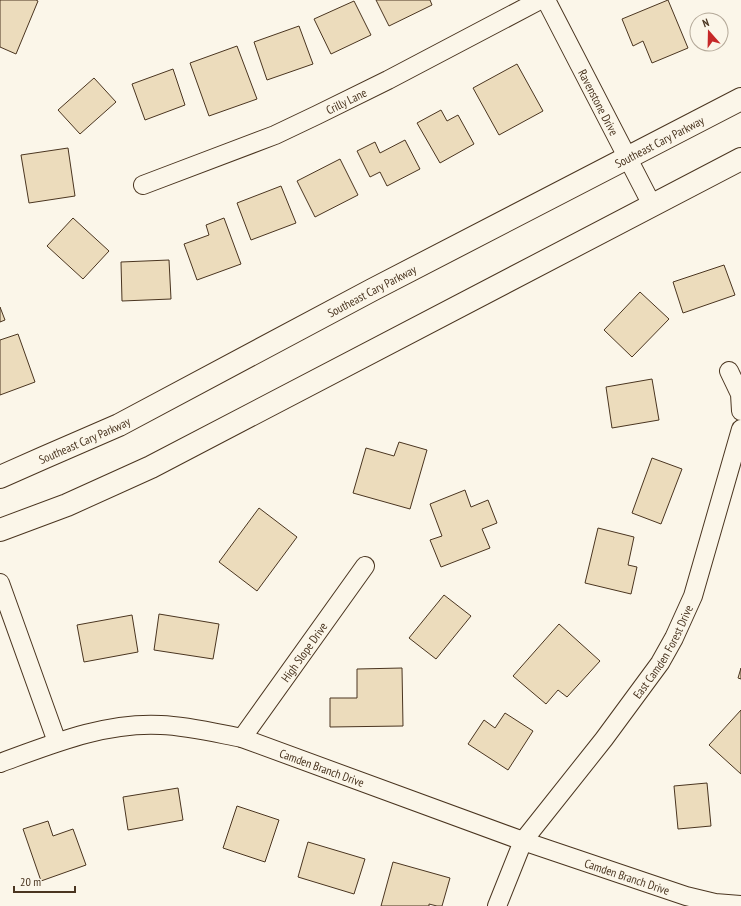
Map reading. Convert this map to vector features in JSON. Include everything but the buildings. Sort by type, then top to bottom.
[{"type":"main road","name":"Southeast Cary Parkway","points":[[0,477],[119,425],[379,286],[741,99]]},
{"type":"main road","points":[[0,530],[67,505],[151,467],[741,159]]},
{"type":"street","name":"Crilly Lane","points":[[143,184],[275,135],[388,80],[540,0]]},
{"type":"street","name":"Ravenstone Drive","points":[[546,0],[652,205]]},
{"type":"street","points":[[729,371],[740,394],[741,411]]},
{"type":"street","name":"East Camden Forest Drive","points":[[497,906],[523,841],[609,732],[660,662],[674,638],[693,596],[741,429]]},
{"type":"street","name":"High Slope Drive","points":[[242,738],[365,566]]},
{"type":"street","points":[[0,583],[57,742]]},
{"type":"street","name":"Camden Branch Drive","points":[[0,763],[57,742],[109,728],[138,725],[161,725],[194,729],[242,738],[523,841],[686,896],[715,903],[741,905]]}]
